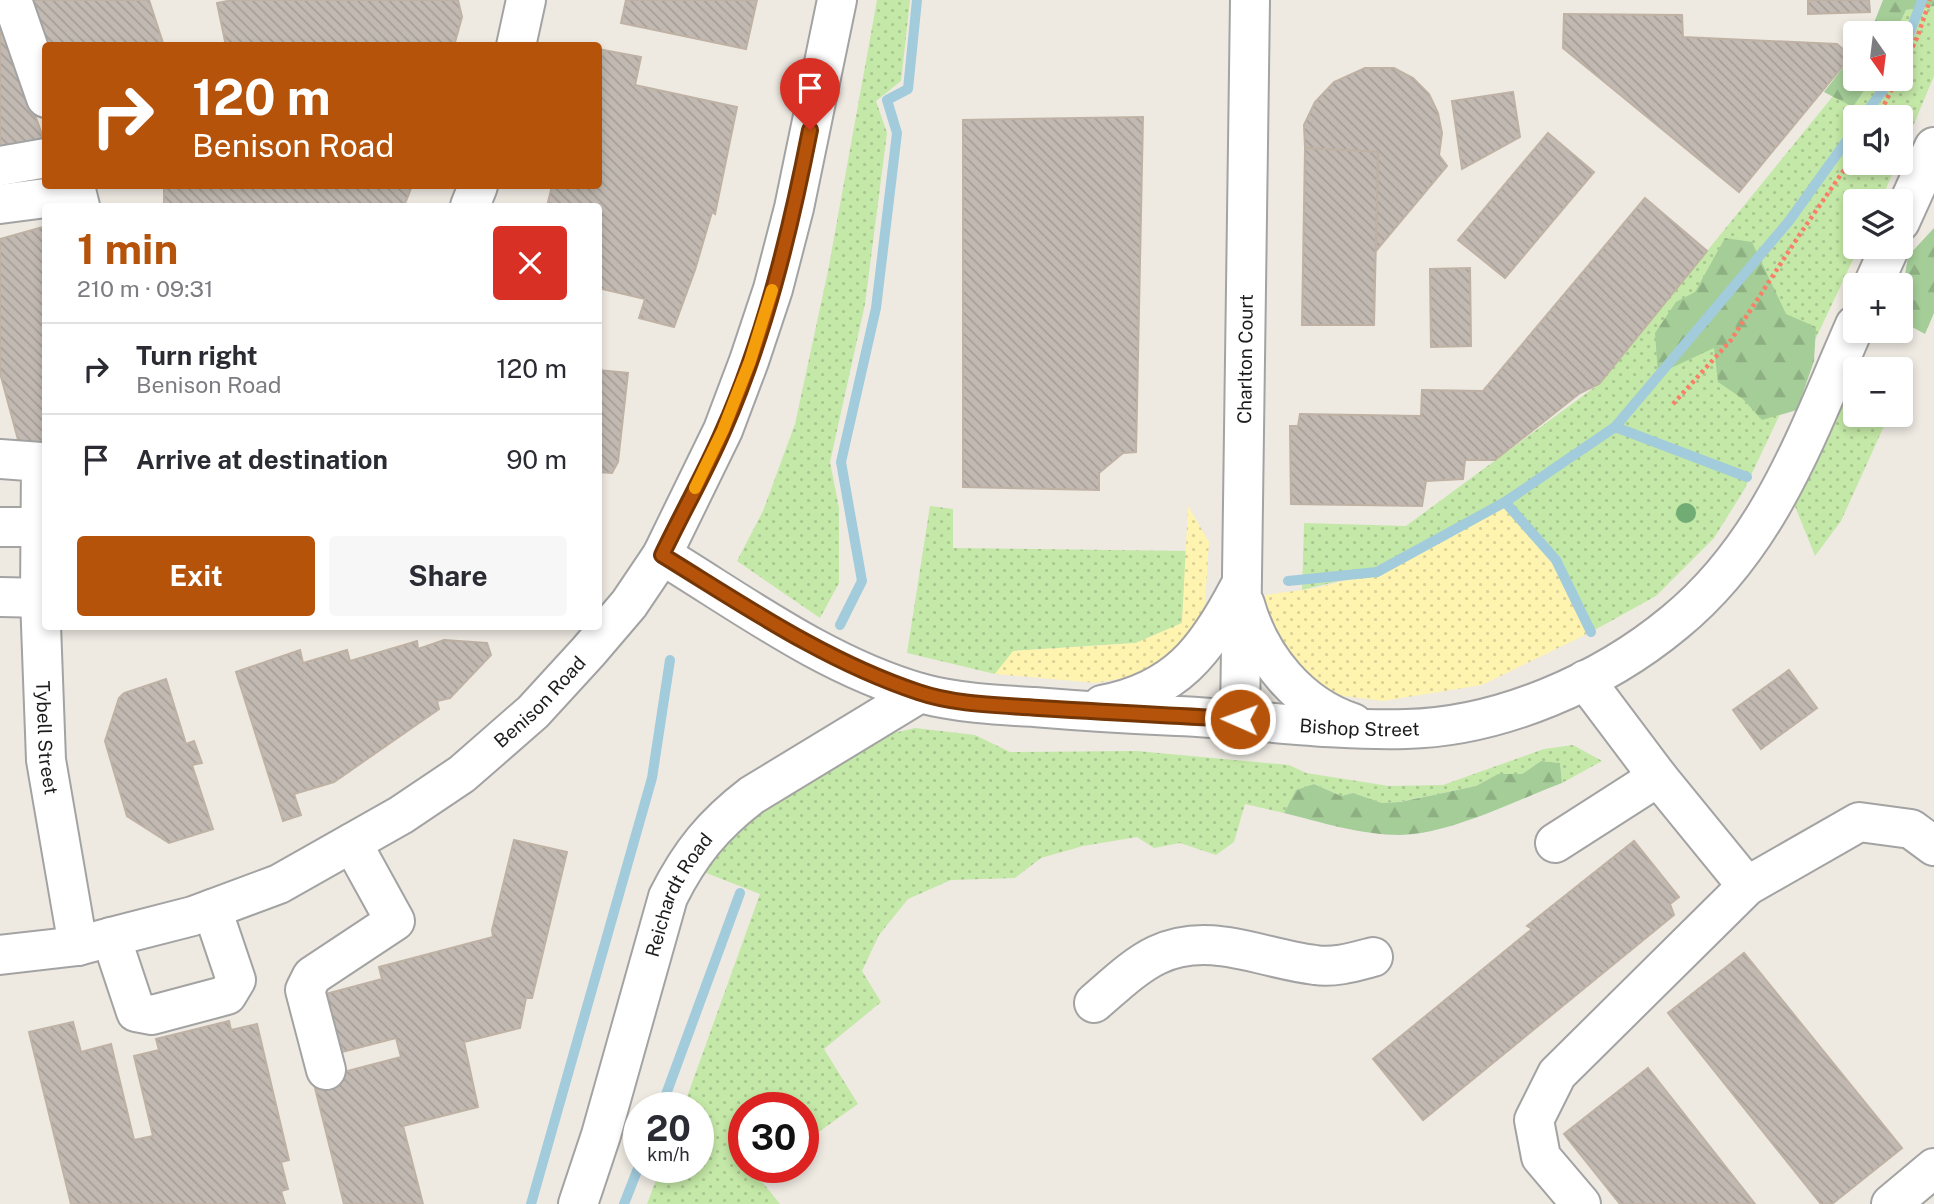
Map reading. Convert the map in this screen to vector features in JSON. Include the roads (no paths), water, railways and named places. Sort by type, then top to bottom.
[{"type":"street","points":[[12,0],[42,86]]},
{"type":"street","points":[[517,42],[526,0]]},
{"type":"street","name":"Benison Road","points":[[0,955],[94,941],[212,909],[279,884],[352,844],[462,774],[533,712],[629,604],[662,555],[723,430],[761,326],[794,208],[837,0]]},
{"type":"street","name":"Charlton Court","points":[[1240,719],[1250,0]]},
{"type":"street","points":[[1913,193],[1934,147]]},
{"type":"street","points":[[0,166],[42,160]]},
{"type":"street","points":[[0,204],[77,194],[79,203]]},
{"type":"street","name":"Bishop Street","points":[[662,555],[821,652],[920,693],[1069,712],[1240,719],[1339,729],[1429,728],[1492,717],[1585,680],[1654,639],[1676,621],[1737,560],[1765,519],[1784,482],[1847,343]]},
{"type":"street","name":"Tybell Street","points":[[0,459],[41,461],[42,494]]},
{"type":"street","points":[[0,527],[42,527]]},
{"type":"street","points":[[1069,712],[1134,696],[1178,673],[1204,648],[1240,586]]},
{"type":"street","points":[[1240,586],[1254,629],[1264,649],[1302,696],[1340,719],[1380,728]]},
{"type":"street","points":[[0,597],[42,598]]},
{"type":"street","name":"Tybell Street","points":[[44,630],[46,760],[94,941],[136,1012],[152,1015],[228,995],[236,981],[212,909]]},
{"type":"street","points":[[1585,680],[1658,777],[1746,886]]},
{"type":"street","name":"Reichardt Road","points":[[578,1204],[601,1135],[668,897],[683,867],[708,833],[752,795],[920,693]]},
{"type":"street","points":[[1555,843],[1658,777]]},
{"type":"street","points":[[1581,1204],[1541,1157],[1534,1120],[1557,1074],[1746,886],[1860,822],[1911,829],[1934,846]]},
{"type":"street","points":[[326,1070],[305,990],[312,976],[395,921],[352,844]]},
{"type":"street","points":[[1094,1003],[1157,955],[1184,946],[1218,945],[1316,966],[1347,964],[1373,957]]},
{"type":"street","points":[[1891,1204],[1934,1168]]},
{"type":"waterway","points":[[840,625],[862,581],[841,462],[876,308],[897,133],[887,100],[908,89],[917,0]]},
{"type":"waterway","points":[[1913,24],[1922,0]]},
{"type":"waterway","points":[[1872,105],[1882,91]]},
{"type":"waterway","points":[[1288,581],[1377,572],[1505,502],[1615,427],[1789,221],[1843,146]]},
{"type":"waterway","points":[[1615,427],[1747,477]]},
{"type":"waterway","points":[[1505,502],[1556,560],[1591,632]]},
{"type":"waterway","points":[[531,1204],[652,778],[670,660]]},
{"type":"waterway","points":[[667,1092],[740,893]]},
{"type":"waterway","points":[[624,1204],[632,1183]]}]
